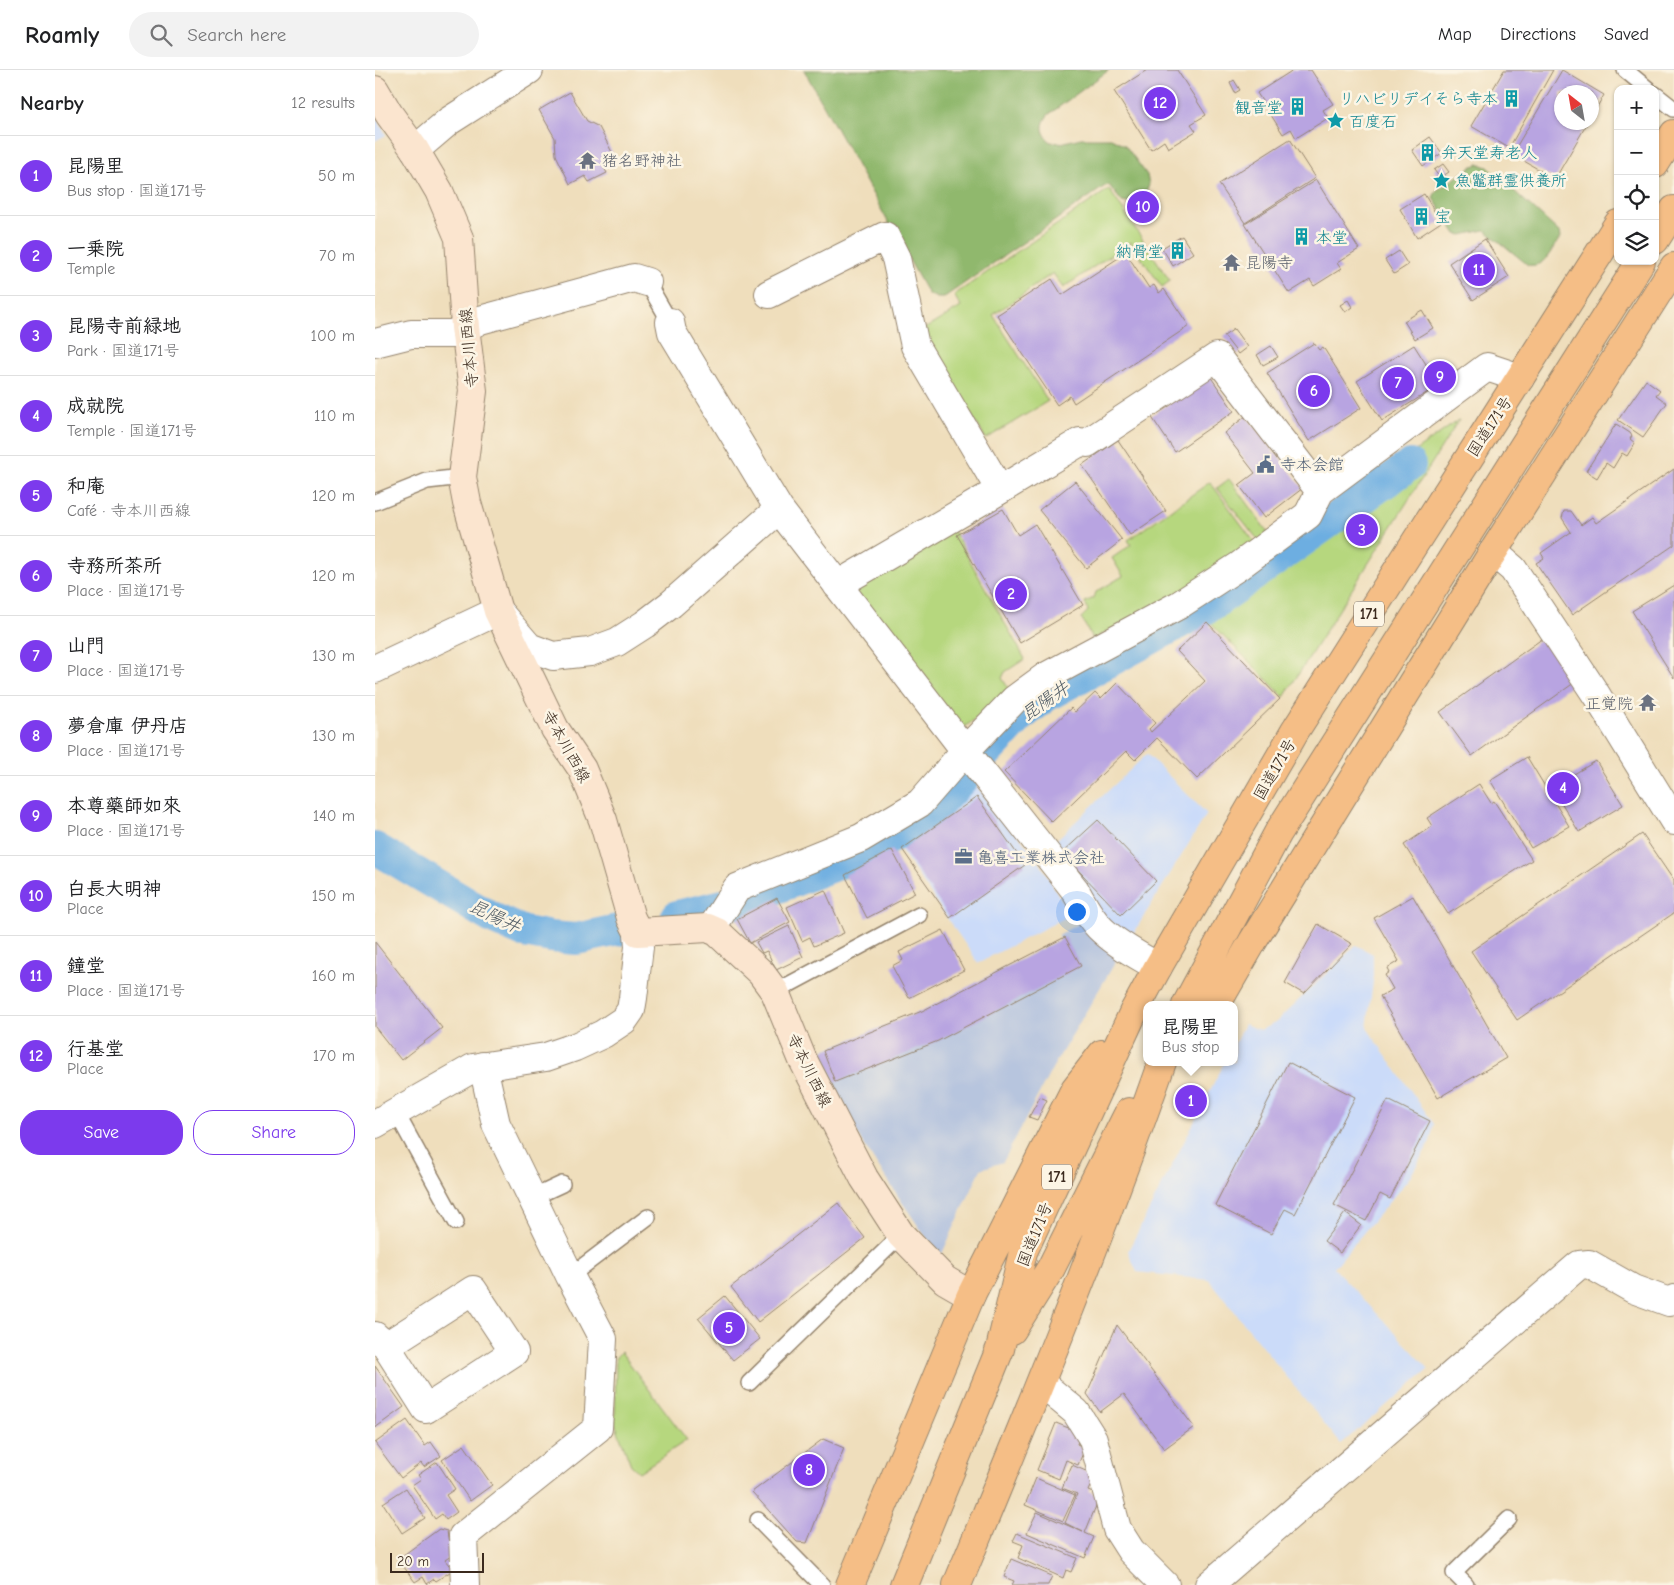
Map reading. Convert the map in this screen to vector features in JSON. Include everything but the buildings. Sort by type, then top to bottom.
[{"type":"highway","points":[[1659,158],[1674,134]]},
{"type":"highway","points":[[1659,234],[1674,210]]},
{"type":"highway","name":"国道171号","points":[[904,1585],[1000,1349],[1023,1252],[1133,1013],[1295,732],[1614,230]]},
{"type":"highway","name":"171","points":[[1188,1001],[1279,833],[1638,265]]},
{"type":"highway","points":[[1218,1001],[1253,941],[1493,552],[1674,267]]},
{"type":"highway","points":[[1213,1001],[1253,941]]},
{"type":"highway","points":[[850,1585],[971,1295],[1075,1089],[1133,1013]]},
{"type":"highway","name":"国道171号","points":[[1000,1349],[1106,1184],[1153,1066]]},
{"type":"highway","points":[[957,1585],[1041,1383],[1106,1184],[1150,1096],[1161,1066]]},
{"type":"highway","points":[[1150,1096],[1170,1066]]},
{"type":"highway","points":[[1106,1184],[1180,1066]]},
{"type":"main road","name":"寺本川西線","points":[[375,90],[389,114],[415,150],[439,191],[459,238],[465,327],[473,391],[462,478],[467,503],[498,611],[555,729],[582,769],[603,820],[631,918],[638,932]]},
{"type":"main road","name":"寺本川西線","points":[[715,923],[717,932],[761,972],[775,992],[802,1058],[864,1178],[901,1235],[945,1280],[971,1295]]},
{"type":"main road","points":[[638,932],[708,928],[715,923]]},
{"type":"street","points":[[415,150],[449,121],[529,70]]},
{"type":"street","points":[[769,294],[885,236],[896,258],[915,346],[1000,490]]},
{"type":"street","points":[[375,343],[411,334],[453,334],[480,320],[634,278],[647,282]]},
{"type":"street","points":[[671,322],[672,332],[779,509],[1075,890],[1087,911],[1102,930],[1132,952],[1158,967]]},
{"type":"street","points":[[837,585],[1080,442],[1087,442],[1217,357],[1320,491]]},
{"type":"street","points":[[715,923],[737,888],[861,838],[920,803],[973,761],[1015,699],[1045,677],[1179,605],[1239,566],[1308,515],[1320,491],[1487,367],[1520,378]]},
{"type":"street","points":[[375,670],[498,611],[529,647],[553,656],[590,652],[617,642],[671,604],[779,509]]},
{"type":"street","points":[[1493,552],[1513,569],[1597,696],[1674,822]]},
{"type":"street","points":[[385,1118],[473,1068],[546,1057],[603,1034],[624,1020],[631,1010],[633,998],[639,947],[638,932]]},
{"type":"street","points":[[465,1585],[463,1536],[597,1428],[603,1339],[496,1124],[483,1066]]},
{"type":"street","points":[[1209,1585],[1579,1265],[1589,1264],[1633,1289],[1669,1302],[1674,1299]]},
{"type":"street","points":[[473,1290],[514,1352],[426,1409],[380,1341],[473,1290]]},
{"type":"street","points":[[1041,1383],[1076,1412],[1093,1439],[1117,1529],[1131,1551],[1165,1585]]},
{"type":"lane","points":[[1625,70],[1643,85]]},
{"type":"lane","points":[[1659,97],[1674,110]]},
{"type":"lane","points":[[647,282],[671,322]]},
{"type":"lane","points":[[375,502],[427,481],[462,478]]},
{"type":"lane","points":[[775,992],[919,915]]},
{"type":"lane","points":[[385,1118],[456,1222]]},
{"type":"lane","points":[[532,1198],[562,1184]]},
{"type":"lane","points":[[570,1276],[648,1217]]},
{"type":"lane","points":[[749,1383],[901,1235]]},
{"type":"lane","points":[[758,1520],[822,1585]]},
{"type":"lane","points":[[1466,1585],[1454,1574],[1509,1520]]},
{"type":"shaded area","points":[[375,116],[386,135],[375,141]]},
{"type":"shaded area","points":[[1147,754],[1207,814],[1128,942],[1112,933],[1052,844]]},
{"type":"shaded area","points":[[973,782],[1037,858],[1070,915],[978,963],[898,846],[936,817]]},
{"type":"shaded area","points":[[1086,920],[1122,951],[1053,1067],[1003,1162],[981,1169],[940,1258],[875,1162],[811,1055],[922,1011],[1060,939],[1058,935]]},
{"type":"shaded area","points":[[1356,945],[1373,954],[1373,982],[1367,1028],[1434,1124],[1430,1142],[1410,1177],[1334,1268],[1429,1369],[1341,1444],[1209,1280],[1137,1272],[1128,1251],[1223,1066],[1238,1066],[1238,1037],[1244,1024],[1260,1030],[1275,1023]]},
{"type":"green space","points":[[804,70],[1109,70],[1048,115],[1043,126],[1045,135],[1050,142],[1061,143],[1081,138],[1111,138],[1125,145],[1147,175],[1149,185],[1147,190],[1128,203],[1122,202],[1109,185],[1105,186],[943,298],[937,298],[928,294]]},
{"type":"green space","points":[[1479,164],[1488,167],[1559,232],[1560,238],[1547,257],[1539,264],[1528,265],[1485,230],[1462,235],[1456,234],[1433,198],[1436,191]]},
{"type":"green space","points":[[1109,189],[1170,281],[1162,287],[1130,242],[1063,288],[1053,273],[993,315],[1048,401],[986,439],[921,331],[961,307],[954,295]]},
{"type":"green space","points":[[1459,420],[1284,697],[1211,623],[1212,615],[1412,473],[1408,456]]},
{"type":"green space","points":[[1229,479],[1269,534],[1259,541],[1217,488]]},
{"type":"green space","points":[[1210,482],[1256,544],[1173,597],[1093,639],[1081,618],[1088,611],[1085,602],[1094,598],[1096,592],[1123,576],[1112,558],[1131,545],[1128,540]]},
{"type":"green space","points":[[951,527],[1025,659],[1005,672],[1002,678],[1010,691],[965,727],[960,727],[853,590]]},
{"type":"green space","points":[[621,1352],[687,1440],[639,1472],[631,1465],[615,1423],[616,1357]]},
{"type":"waterway","name":"昆陽井","points":[[677,916],[752,898],[863,854],[915,823],[935,808],[1022,715],[1046,696],[1209,607],[1410,465]]},
{"type":"waterway","name":"昆陽井","points":[[375,848],[492,918],[524,932],[576,939],[627,928]]},
{"type":"place","name":"リハビリデイそら寺本","points":[[1512,98]]},
{"type":"place","name":"行基堂","points":[[1160,103]]},
{"type":"place","name":"観音堂","points":[[1297,107]]},
{"type":"place","name":"百度石","points":[[1335,121]]},
{"type":"place","name":"弁天堂寿老人","points":[[1427,152]]},
{"type":"place","name":"猪名野神社","points":[[588,160]]},
{"type":"place","name":"魚鼈群霊供養所","points":[[1441,180]]},
{"type":"place","name":"白長大明神","points":[[1143,207]]},
{"type":"place","name":"宝","points":[[1421,216]]},
{"type":"place","name":"本堂","points":[[1302,237]]},
{"type":"place","name":"納骨堂","points":[[1178,251]]},
{"type":"place","name":"昆陽寺","points":[[1231,262]]},
{"type":"place","name":"鐘堂","points":[[1479,270]]},
{"type":"place","name":"本尊藥師如來","points":[[1440,377]]},
{"type":"place","name":"山門","points":[[1398,383]]},
{"type":"place","name":"寺務所茶所","points":[[1314,391]]},
{"type":"place","name":"寺本会館","points":[[1266,464]]},
{"type":"place","name":"昆陽寺前緑地","points":[[1362,530]]},
{"type":"place","name":"一乗院","points":[[1011,594]]},
{"type":"place","name":"正覚院","points":[[1647,703]]},
{"type":"place","name":"成就院","points":[[1563,788]]},
{"type":"place","name":"亀喜工業株式会社","points":[[963,857]]},
{"type":"place","name":"昆陽里","points":[[1191,1101]]},
{"type":"place","name":"和庵","points":[[729,1328]]},
{"type":"place","name":"夢倉庫 伊丹店","points":[[809,1470]]}]
